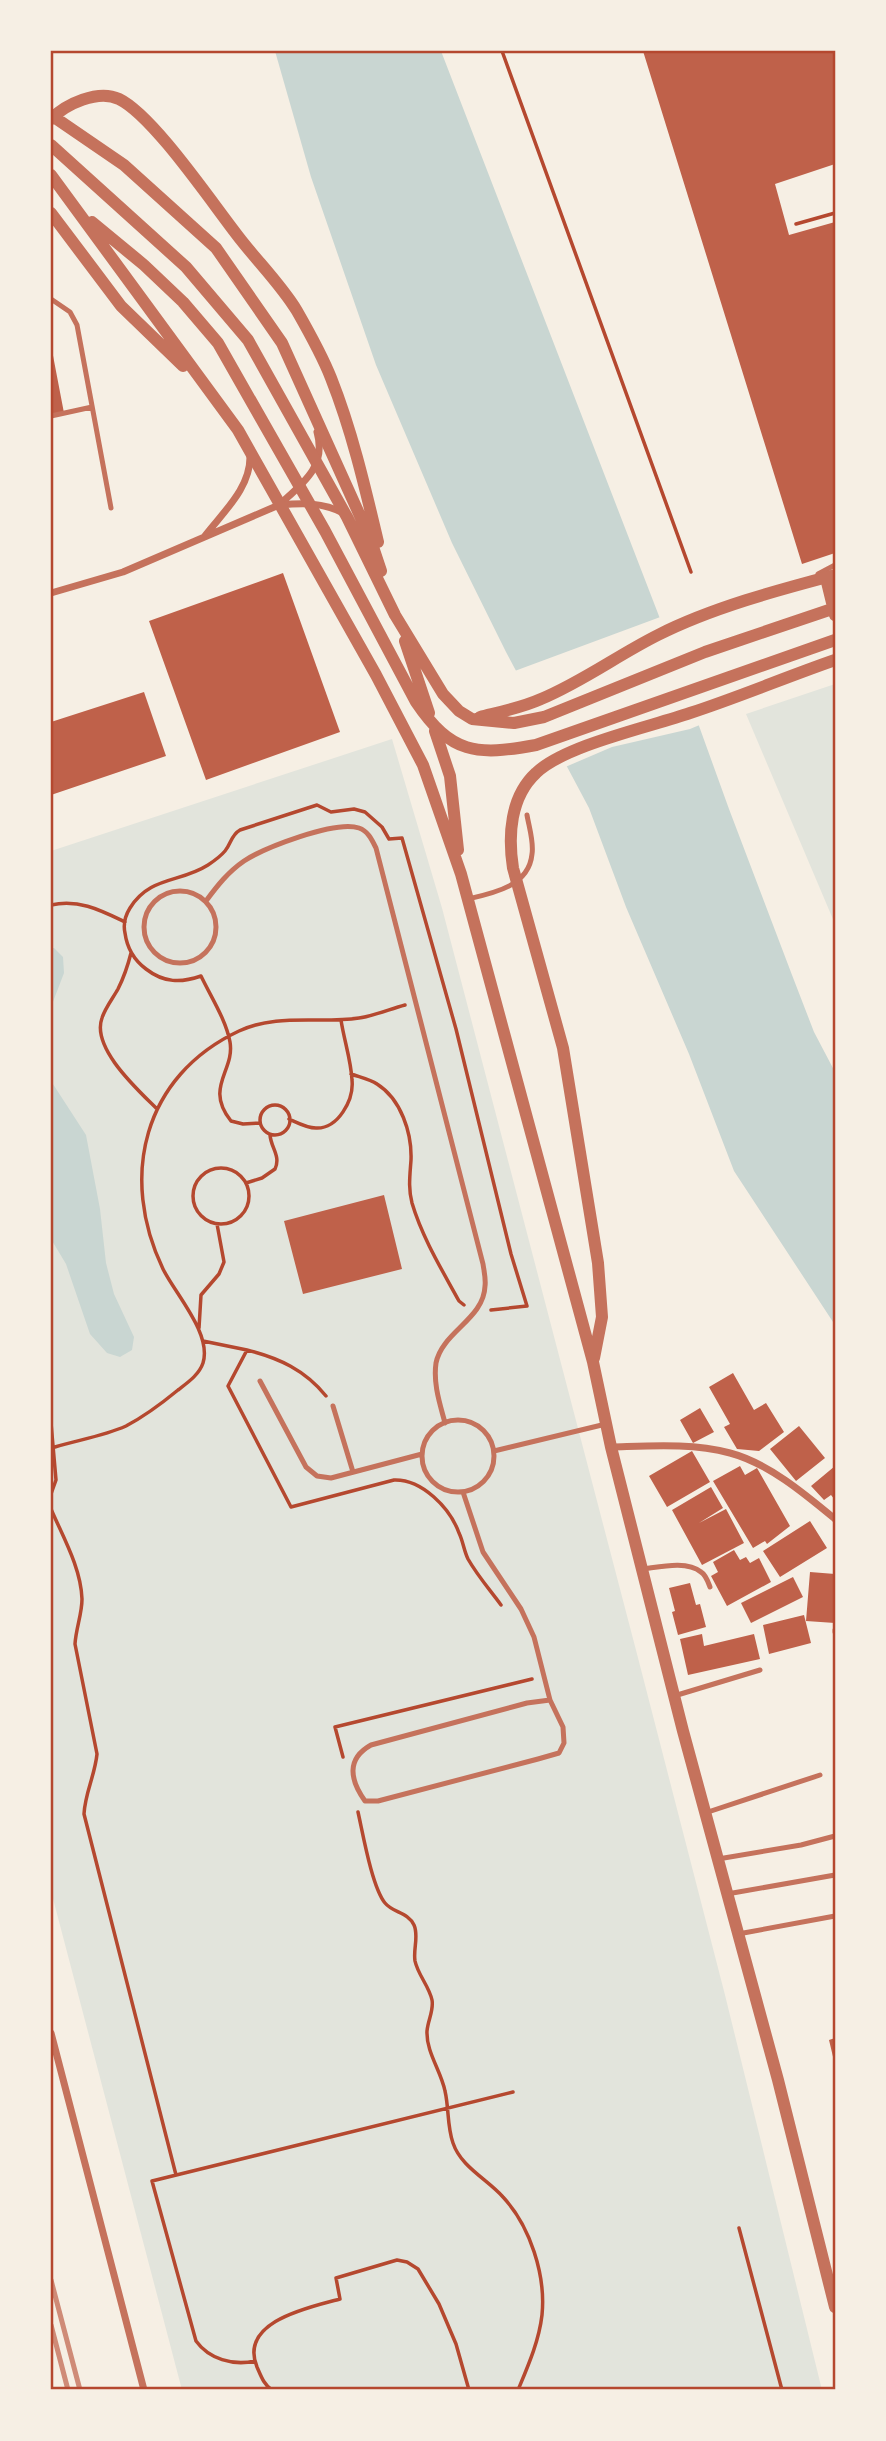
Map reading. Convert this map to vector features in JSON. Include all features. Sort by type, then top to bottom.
[{"type":"street","points":[[395,615],[359,465],[330,377],[296,309],[145,119],[116,97],[93,97],[77,102],[51,117],[124,165],[216,248],[282,343],[312,415],[370,538],[450,776],[461,874]]},
{"type":"street","points":[[51,145],[186,267],[248,340],[347,517],[395,615],[443,694],[459,711],[472,719],[514,723],[544,717],[705,652],[835,608]]},
{"type":"street","points":[[51,175],[250,449],[279,506],[376,674],[423,765],[461,874],[593,1363],[611,1447],[674,1696],[835,2307]]},
{"type":"street","points":[[51,189],[145,265],[183,302],[218,343],[325,531],[416,702],[433,726],[454,742],[478,750],[504,751],[536,745],[835,640]]},
{"type":"street","points":[[51,213],[121,306],[213,395]]},
{"type":"street","points":[[279,506],[309,477],[318,458],[321,449],[312,415]]},
{"type":"street","points":[[204,538],[243,486],[250,470],[250,449]]},
{"type":"street","points":[[51,593],[123,572],[279,506],[297,503],[324,505],[357,522],[370,538]]},
{"type":"street","points":[[472,719],[541,699],[591,674],[659,634],[800,584],[831,577],[835,616]]},
{"type":"street","points":[[593,1363],[603,1317],[598,1263],[563,1048],[513,868],[509,843],[517,802],[535,774],[563,757],[835,660]]},
{"type":"street","points":[[570,733],[609,739]]},
{"type":"street","points":[[611,1447],[696,1447],[732,1453],[776,1474],[835,1519]]},
{"type":"street","points":[[51,2033],[144,2390]]},
{"type":"lane","points":[[51,299],[70,312],[76,320],[111,508]]},
{"type":"lane","points":[[51,416],[92,407]]},
{"type":"lane","points":[[800,584],[835,565]]},
{"type":"lane","points":[[468,899],[499,892],[525,875],[532,854],[527,815]]},
{"type":"lane","points":[[206,901],[226,876],[258,853],[325,829],[345,826],[360,828],[370,835],[380,859],[483,1264],[485,1286],[482,1299],[475,1312],[442,1347],[437,1361],[435,1379],[445,1423]]},
{"type":"lane","points":[[174,891],[196,894],[206,901],[217,924],[216,936],[202,957],[178,964],[155,954],[144,934],[147,911],[154,902],[174,891]]},
{"type":"lane","points":[[260,1381],[311,1473],[323,1478],[422,1454]]},
{"type":"lane","points":[[333,1406],[353,1472]]},
{"type":"lane","points":[[461,1420],[472,1423],[483,1429],[491,1439],[494,1464],[481,1485],[463,1492],[445,1490],[435,1485],[427,1476],[422,1454],[424,1443],[430,1433],[445,1423],[461,1420]]},
{"type":"lane","points":[[494,1451],[606,1424]]},
{"type":"lane","points":[[463,1492],[483,1552],[521,1609],[534,1637],[550,1700],[562,1727],[564,1743],[559,1753],[378,1801],[365,1801],[358,1791],[353,1762],[359,1752],[370,1745],[527,1703],[550,1700]]},
{"type":"lane","points":[[642,1569],[673,1566],[693,1568],[702,1572],[710,1587]]},
{"type":"lane","points":[[674,1696],[760,1670]]},
{"type":"lane","points":[[705,1813],[820,1774]]},
{"type":"lane","points":[[718,1859],[801,1845],[835,1836]]},
{"type":"lane","points":[[727,1894],[835,1875]]},
{"type":"lane","points":[[738,1934],[835,1916]]},
{"type":"path","points":[[502,51],[691,572]]},
{"type":"path","points":[[796,224],[835,212]]},
{"type":"path","points":[[260,1123],[243,1124],[231,1121],[220,1101],[220,1087],[231,1045],[201,976],[188,981],[171,982],[154,975],[139,963],[128,947],[125,915],[147,888],[206,866],[225,851],[233,834],[317,804],[331,812],[354,809],[365,812],[382,827],[389,839],[402,838],[456,1029],[511,1254],[527,1306],[475,1312],[459,1301],[438,1263],[413,1205],[408,1182],[410,1139],[403,1116],[391,1097],[376,1083],[351,1074]]},
{"type":"path","points":[[51,905],[72,902],[90,905],[125,922]]},
{"type":"path","points":[[131,953],[120,985],[102,1017],[100,1028],[104,1046],[121,1071],[157,1109]]},
{"type":"path","points":[[55,1447],[123,1427],[150,1413],[192,1379],[203,1366],[205,1348],[200,1331],[163,1268],[151,1238],[141,1183],[150,1125],[163,1096],[187,1066],[228,1037],[268,1021],[361,1018],[417,1001]]},
{"type":"path","points":[[289,1119],[318,1129],[335,1122],[345,1108],[352,1092],[341,1020]]},
{"type":"path","points":[[274,1105],[286,1110],[289,1119],[284,1132],[270,1135],[260,1123],[262,1113],[274,1105]]},
{"type":"path","points":[[246,1183],[270,1174],[275,1169],[277,1156],[270,1135]]},
{"type":"path","points":[[220,1167],[237,1173],[246,1183],[249,1196],[243,1214],[227,1223],[208,1222],[195,1209],[192,1199],[196,1181],[202,1174],[220,1167]]},
{"type":"path","points":[[200,1331],[201,1295],[219,1274],[223,1262],[217,1224]]},
{"type":"path","points":[[203,1341],[275,1357],[304,1373],[333,1406]]},
{"type":"path","points":[[247,1350],[228,1386],[291,1507],[405,1479],[449,1512],[467,1558],[505,1610]]},
{"type":"path","points":[[51,1423],[56,1480],[51,1494]]},
{"type":"path","points":[[51,1509],[68,1548],[82,1602],[75,1644],[97,1754],[95,1770],[85,1796],[83,1814],[176,2175]]},
{"type":"path","points":[[346,1768],[335,1727],[535,1678],[533,1671]]},
{"type":"path","points":[[356,1808],[384,1902],[394,1911],[407,1915],[414,1925],[414,1959],[432,2000],[427,2031],[429,2043],[446,2093],[446,2109],[456,2151],[464,2162],[503,2196],[516,2213],[537,2264],[542,2314],[535,2347],[518,2390]]},
{"type":"path","points":[[255,2361],[242,2364],[229,2362],[202,2348],[196,2341],[152,2181],[513,2092]]},
{"type":"path","points":[[739,2228],[782,2390]]},
{"type":"path","points":[[272,2390],[262,2378],[255,2361],[255,2348],[261,2335],[273,2323],[294,2312],[340,2299],[336,2278],[397,2260],[407,2262],[418,2269],[439,2304],[456,2344],[469,2390]]},
{"type":"shaded area","points":[[275,51],[441,51],[664,629],[792,975],[814,1032],[835,1072],[835,1325],[734,1171],[689,1054],[626,907],[589,808],[452,543],[376,365],[311,177]]},
{"type":"shaded area","points":[[835,684],[835,924],[746,714]]},
{"type":"shaded area","points":[[392,739],[442,908],[637,1654],[725,1995],[822,2390],[182,2390],[51,1891],[51,851]]},
{"type":"shaded area","points":[[51,948],[63,957],[64,973],[51,1007]]},
{"type":"shaded area","points":[[51,1081],[86,1135],[100,1209],[106,1263],[114,1294],[134,1337],[132,1350],[120,1357],[107,1353],[90,1334],[66,1264],[51,1239]]},
{"type":"pier","points":[[663,616],[702,724],[612,747],[563,768],[512,672]]},
{"type":"building","points":[[643,51],[835,51],[835,164],[775,184],[789,235],[835,222],[835,553],[802,564]]},
{"type":"building","points":[[51,345],[64,413],[51,415]]},
{"type":"building","points":[[283,573],[340,732],[206,780],[149,621]]},
{"type":"building","points":[[144,692],[166,756],[51,795],[51,722]]},
{"type":"building","points":[[384,1195],[402,1269],[303,1294],[284,1221]]},
{"type":"building","points":[[733,1373],[754,1410],[766,1403],[784,1432],[759,1451],[737,1449],[724,1427],[730,1424],[709,1387]]},
{"type":"building","points":[[700,1408],[714,1432],[693,1443],[680,1420]]},
{"type":"building","points":[[799,1426],[825,1458],[796,1481],[770,1449]]},
{"type":"building","points":[[692,1451],[710,1482],[667,1507],[649,1476]]},
{"type":"building","points":[[740,1466],[745,1475],[757,1468],[790,1526],[767,1544],[765,1541],[753,1548],[713,1481]]},
{"type":"building","points":[[835,1466],[835,1500],[831,1495],[824,1500],[811,1486]]},
{"type":"building","points":[[711,1487],[723,1508],[699,1523],[726,1509],[744,1543],[702,1565],[672,1510]]},
{"type":"building","points":[[810,1521],[827,1548],[780,1577],[763,1551]]},
{"type":"building","points":[[734,1550],[740,1560],[746,1557],[750,1563],[759,1558],[771,1582],[727,1606],[711,1576],[718,1572],[713,1562]]},
{"type":"building","points":[[810,1572],[835,1574],[835,1623],[806,1621]]},
{"type":"building","points":[[793,1577],[803,1597],[751,1623],[741,1603]]},
{"type":"building","points":[[690,1583],[696,1605],[700,1604],[706,1627],[678,1635],[669,1588]]},
{"type":"building","points":[[804,1615],[811,1643],[769,1654],[763,1625]]},
{"type":"building","points":[[702,1634],[704,1646],[754,1634],[760,1659],[688,1675],[680,1639]]},
{"type":"building","points":[[835,2038],[835,2061],[834,2061],[829,2040]]},
{"type":"railway","points":[[51,2280],[80,2390]]},
{"type":"railway","points":[[51,2325],[68,2390]]}]
